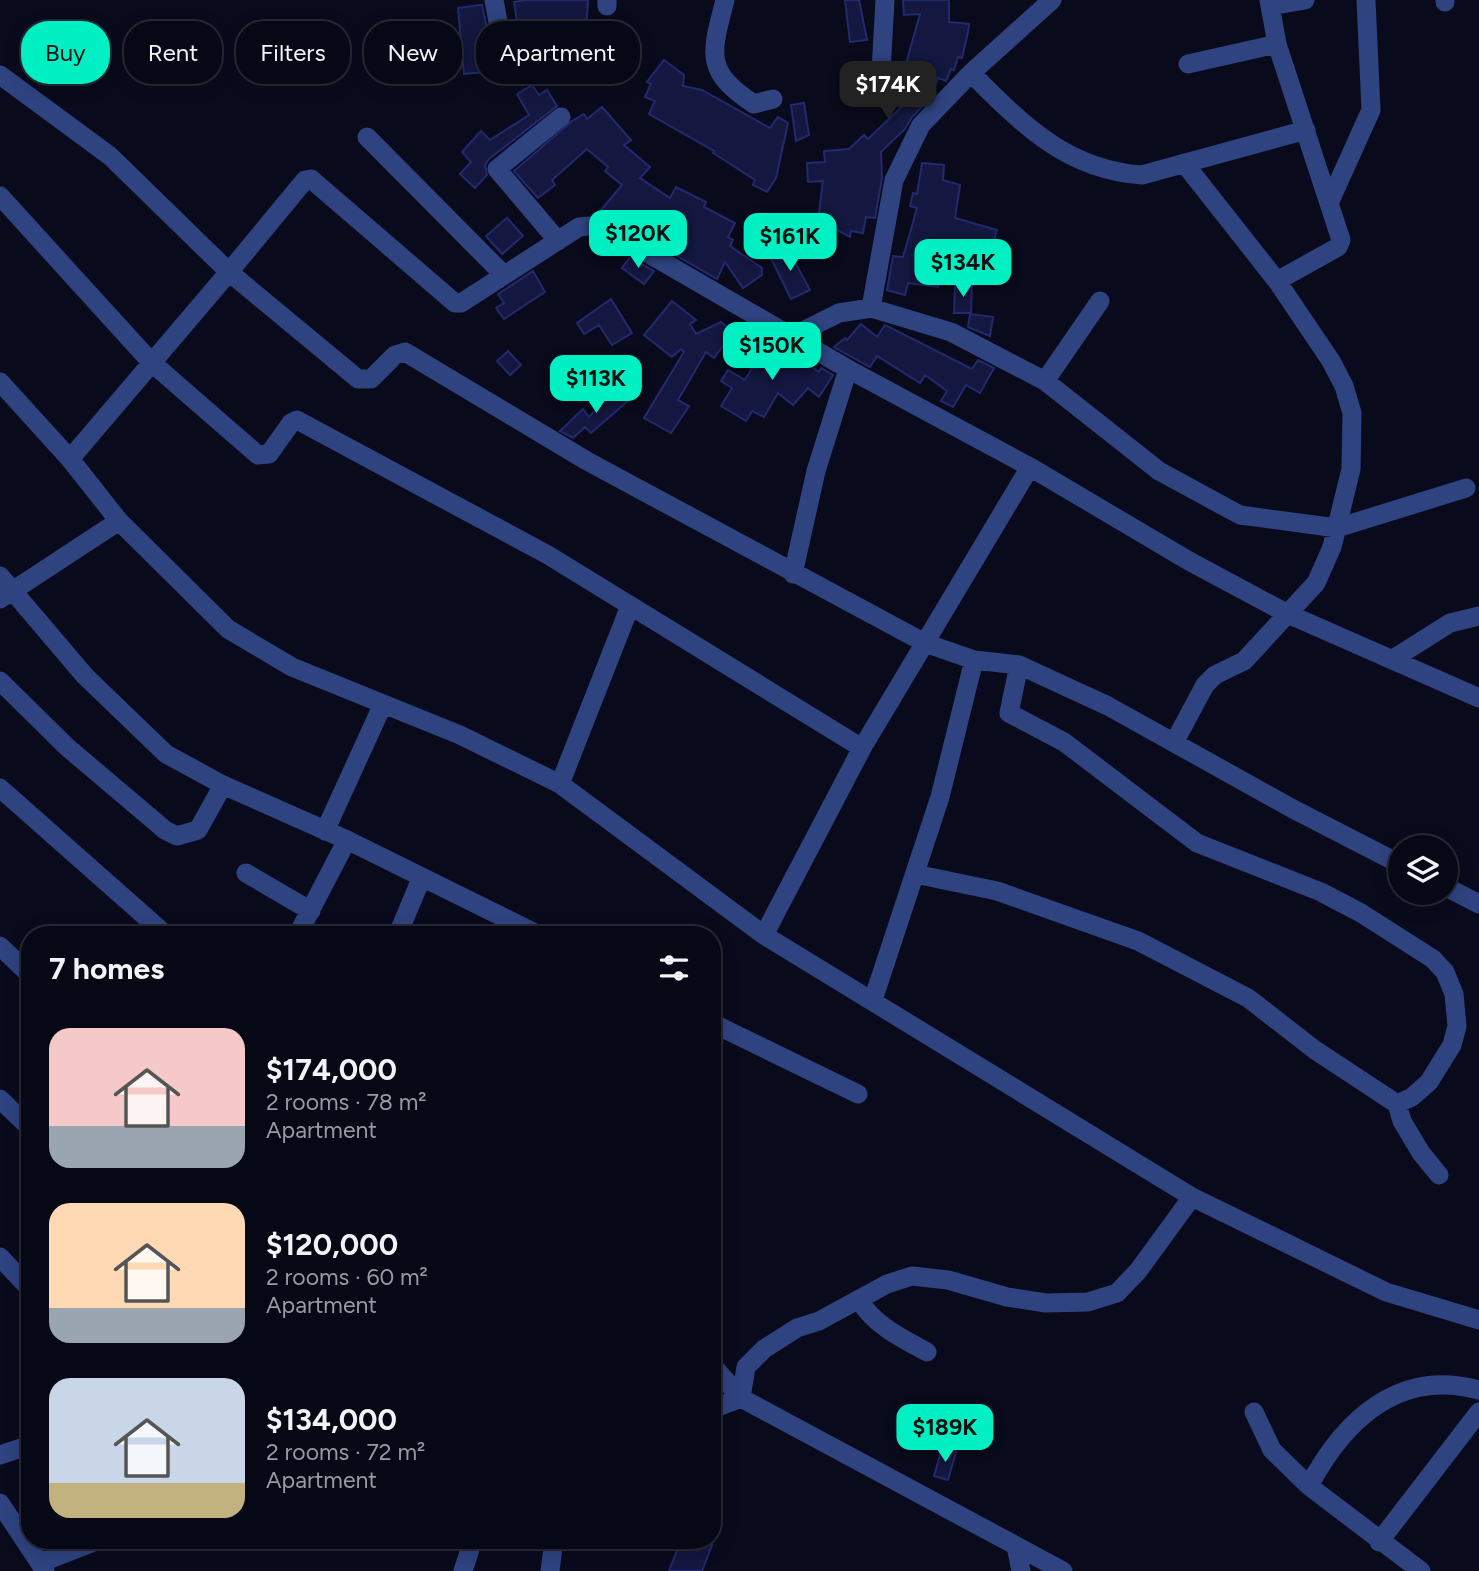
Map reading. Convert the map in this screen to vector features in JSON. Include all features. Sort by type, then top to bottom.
[{"type":"street","points":[[494,0],[498,21]]},
{"type":"street","points":[[725,0],[715,39],[714,63],[728,87],[754,104],[773,99]]},
{"type":"street","points":[[881,71],[885,0]]},
{"type":"street","points":[[871,308],[894,180],[921,125],[971,73],[1052,0]]},
{"type":"street","points":[[1277,281],[1340,244],[1330,201],[1276,44],[1269,3],[1306,0]]},
{"type":"street","points":[[1330,201],[1371,110],[1373,95],[1366,0]]},
{"type":"street","points":[[1188,64],[1276,44]]},
{"type":"street","points":[[971,73],[1029,131],[1090,165],[1113,173],[1142,175],[1306,130]]},
{"type":"street","points":[[0,75],[110,156],[229,272],[358,379],[371,379],[395,355],[405,352],[587,461],[925,643],[974,660],[1019,665],[1108,706],[1293,809],[1388,858]]},
{"type":"street","points":[[558,241],[497,169],[561,117]]},
{"type":"street","points":[[367,137],[504,275]]},
{"type":"street","points":[[1175,741],[1205,685],[1215,675],[1244,661],[1316,583],[1326,566],[1352,469],[1352,413],[1344,386],[1331,361],[1277,281],[1184,163]]},
{"type":"street","points":[[70,459],[229,272],[299,183],[311,179],[450,302],[461,303],[579,228],[599,225],[848,369],[1030,467],[1189,561],[1288,614],[1479,698]]},
{"type":"street","points":[[0,196],[151,362],[258,455],[269,454],[291,423],[298,420],[548,555],[862,748]]},
{"type":"street","points":[[1045,382],[1100,301]]},
{"type":"street","points":[[793,336],[839,313],[871,308],[951,332],[1045,382],[1159,471],[1240,515],[1337,528],[1466,488]]},
{"type":"street","points":[[793,574],[816,471],[848,369]]},
{"type":"street","points":[[0,382],[70,459],[120,521],[228,629],[292,667],[460,735],[560,784],[764,936],[873,1000],[1192,1197],[1386,1292],[1479,1320]]},
{"type":"street","points":[[764,936],[862,748],[1030,467]]},
{"type":"street","points":[[120,521],[4,588],[85,676],[166,754],[223,785],[347,840],[514,926]]},
{"type":"street","points":[[560,784],[630,606]]},
{"type":"street","points":[[1393,659],[1450,623],[1479,616]]},
{"type":"street","points":[[873,1000],[940,797],[974,660]]},
{"type":"street","points":[[1019,665],[1009,713],[1064,742],[1196,843],[1321,892],[1361,913],[1439,965],[1454,993],[1457,1026],[1452,1045],[1429,1082],[1412,1097],[1397,1104]]},
{"type":"street","points":[[0,681],[67,747],[165,830],[177,836],[198,830],[223,785]]},
{"type":"street","points":[[326,831],[383,704]]},
{"type":"street","points":[[0,788],[156,926]]},
{"type":"street","points":[[303,926],[347,840]]},
{"type":"street","points":[[246,873],[311,911]]},
{"type":"street","points":[[915,874],[997,891],[1138,941],[1248,998],[1315,1050],[1397,1104],[1415,1143],[1439,1175]]},
{"type":"street","points":[[401,926],[421,879]]},
{"type":"street","points":[[1458,893],[1479,904]]},
{"type":"street","points":[[0,946],[21,966]]},
{"type":"street","points":[[721,1027],[858,1094]]},
{"type":"street","points":[[0,1099],[21,1119]]},
{"type":"street","points":[[741,1398],[746,1367],[764,1349],[797,1328],[819,1321],[860,1301],[887,1284],[912,1276],[948,1280],[1007,1297],[1046,1303],[1088,1302],[1117,1293],[1192,1197]]},
{"type":"street","points":[[0,1257],[21,1279]]},
{"type":"street","points":[[860,1301],[866,1311],[885,1326],[927,1352]]},
{"type":"street","points":[[721,1375],[741,1398],[1063,1571]]},
{"type":"street","points":[[1309,1486],[1339,1437],[1367,1410],[1398,1393],[1438,1383],[1479,1390]]},
{"type":"street","points":[[721,1406],[741,1398]]},
{"type":"street","points":[[1254,1412],[1272,1450],[1309,1486],[1379,1542],[1421,1571]]},
{"type":"street","points":[[1379,1542],[1479,1412]]},
{"type":"street","points":[[0,1455],[21,1448]]},
{"type":"street","points":[[0,1503],[21,1534]]},
{"type":"street","points":[[1016,1546],[1021,1571]]},
{"type":"street","points":[[31,1549],[43,1567],[80,1549]]},
{"type":"street","points":[[463,1571],[471,1549]]},
{"type":"street","points":[[550,1571],[553,1549]]},
{"type":"building","points":[[588,0],[587,21],[517,21],[514,2]]},
{"type":"building","points":[[845,0],[859,0],[867,40],[850,42]]},
{"type":"building","points":[[903,0],[949,0],[949,22],[969,24],[968,32],[962,58],[958,57],[954,70],[951,69],[946,81],[938,78],[931,97],[912,117],[905,129],[881,152],[882,178],[875,218],[866,217],[863,233],[851,231],[850,237],[818,220],[823,181],[808,182],[807,163],[825,162],[824,151],[849,149],[864,135],[868,139],[913,96],[905,93],[910,81],[902,78],[920,14],[904,15]]},
{"type":"building","points":[[482,5],[485,21],[476,21],[476,73],[464,74],[462,21],[459,21],[458,8]]},
{"type":"building","points":[[664,60],[684,75],[683,86],[702,90],[770,128],[778,117],[788,123],[776,178],[767,192],[753,185],[755,180],[713,153],[714,151],[649,114],[655,101],[645,97],[651,84],[647,82]]},
{"type":"building","points":[[532,85],[539,95],[547,90],[557,106],[489,159],[485,165],[487,175],[475,188],[460,174],[471,162],[462,152],[481,131],[490,140],[529,115],[517,94]]},
{"type":"building","points":[[804,103],[809,135],[796,141],[791,105]]},
{"type":"building","points":[[602,107],[631,140],[624,145],[650,167],[640,178],[670,198],[676,187],[706,202],[704,207],[735,223],[728,237],[733,240],[730,246],[762,268],[762,275],[743,288],[725,262],[717,279],[608,216],[601,210],[622,185],[605,171],[608,167],[587,149],[552,180],[555,185],[538,198],[514,171],[572,121],[584,114],[587,119]]},
{"type":"building","points":[[922,163],[944,165],[943,180],[960,185],[955,218],[997,230],[989,257],[943,247],[938,287],[908,283],[905,295],[887,290],[893,256],[903,257],[917,208],[910,206],[913,193],[917,194]]},
{"type":"building","points":[[507,218],[523,236],[502,254],[486,236]]},
{"type":"building","points":[[786,245],[810,290],[791,299],[770,256]]},
{"type":"building","points":[[630,257],[654,271],[644,284],[622,268]]},
{"type":"building","points":[[533,271],[545,292],[504,319],[496,308],[504,303],[498,294]]},
{"type":"building","points":[[955,285],[972,286],[971,313],[954,313]]},
{"type":"building","points":[[611,299],[632,333],[612,345],[599,325],[584,334],[577,323]]},
{"type":"building","points":[[672,301],[696,320],[690,324],[696,334],[721,322],[733,332],[714,358],[706,352],[678,400],[689,406],[671,433],[644,418],[684,352],[681,349],[672,357],[644,335]]},
{"type":"building","points":[[970,314],[993,317],[990,336],[968,327]]},
{"type":"building","points":[[861,324],[877,337],[885,325],[972,369],[978,360],[994,368],[980,393],[966,385],[953,407],[941,401],[947,391],[925,375],[920,383],[877,356],[870,367],[834,347],[845,338],[847,340]]},
{"type":"building","points":[[769,338],[819,372],[821,368],[833,375],[819,397],[808,388],[793,405],[778,393],[764,417],[752,411],[746,421],[721,406],[732,388],[721,381],[728,370],[745,380],[761,353],[758,351]]},
{"type":"building","points":[[508,351],[521,365],[510,375],[497,361]]},
{"type":"building","points":[[617,388],[629,400],[591,433],[585,427],[573,438],[560,431],[583,409],[589,417]]},
{"type":"building","points":[[942,1448],[956,1452],[948,1480],[934,1476]]},
{"type":"building","points":[[678,1549],[710,1549],[702,1571],[669,1571]]}]
